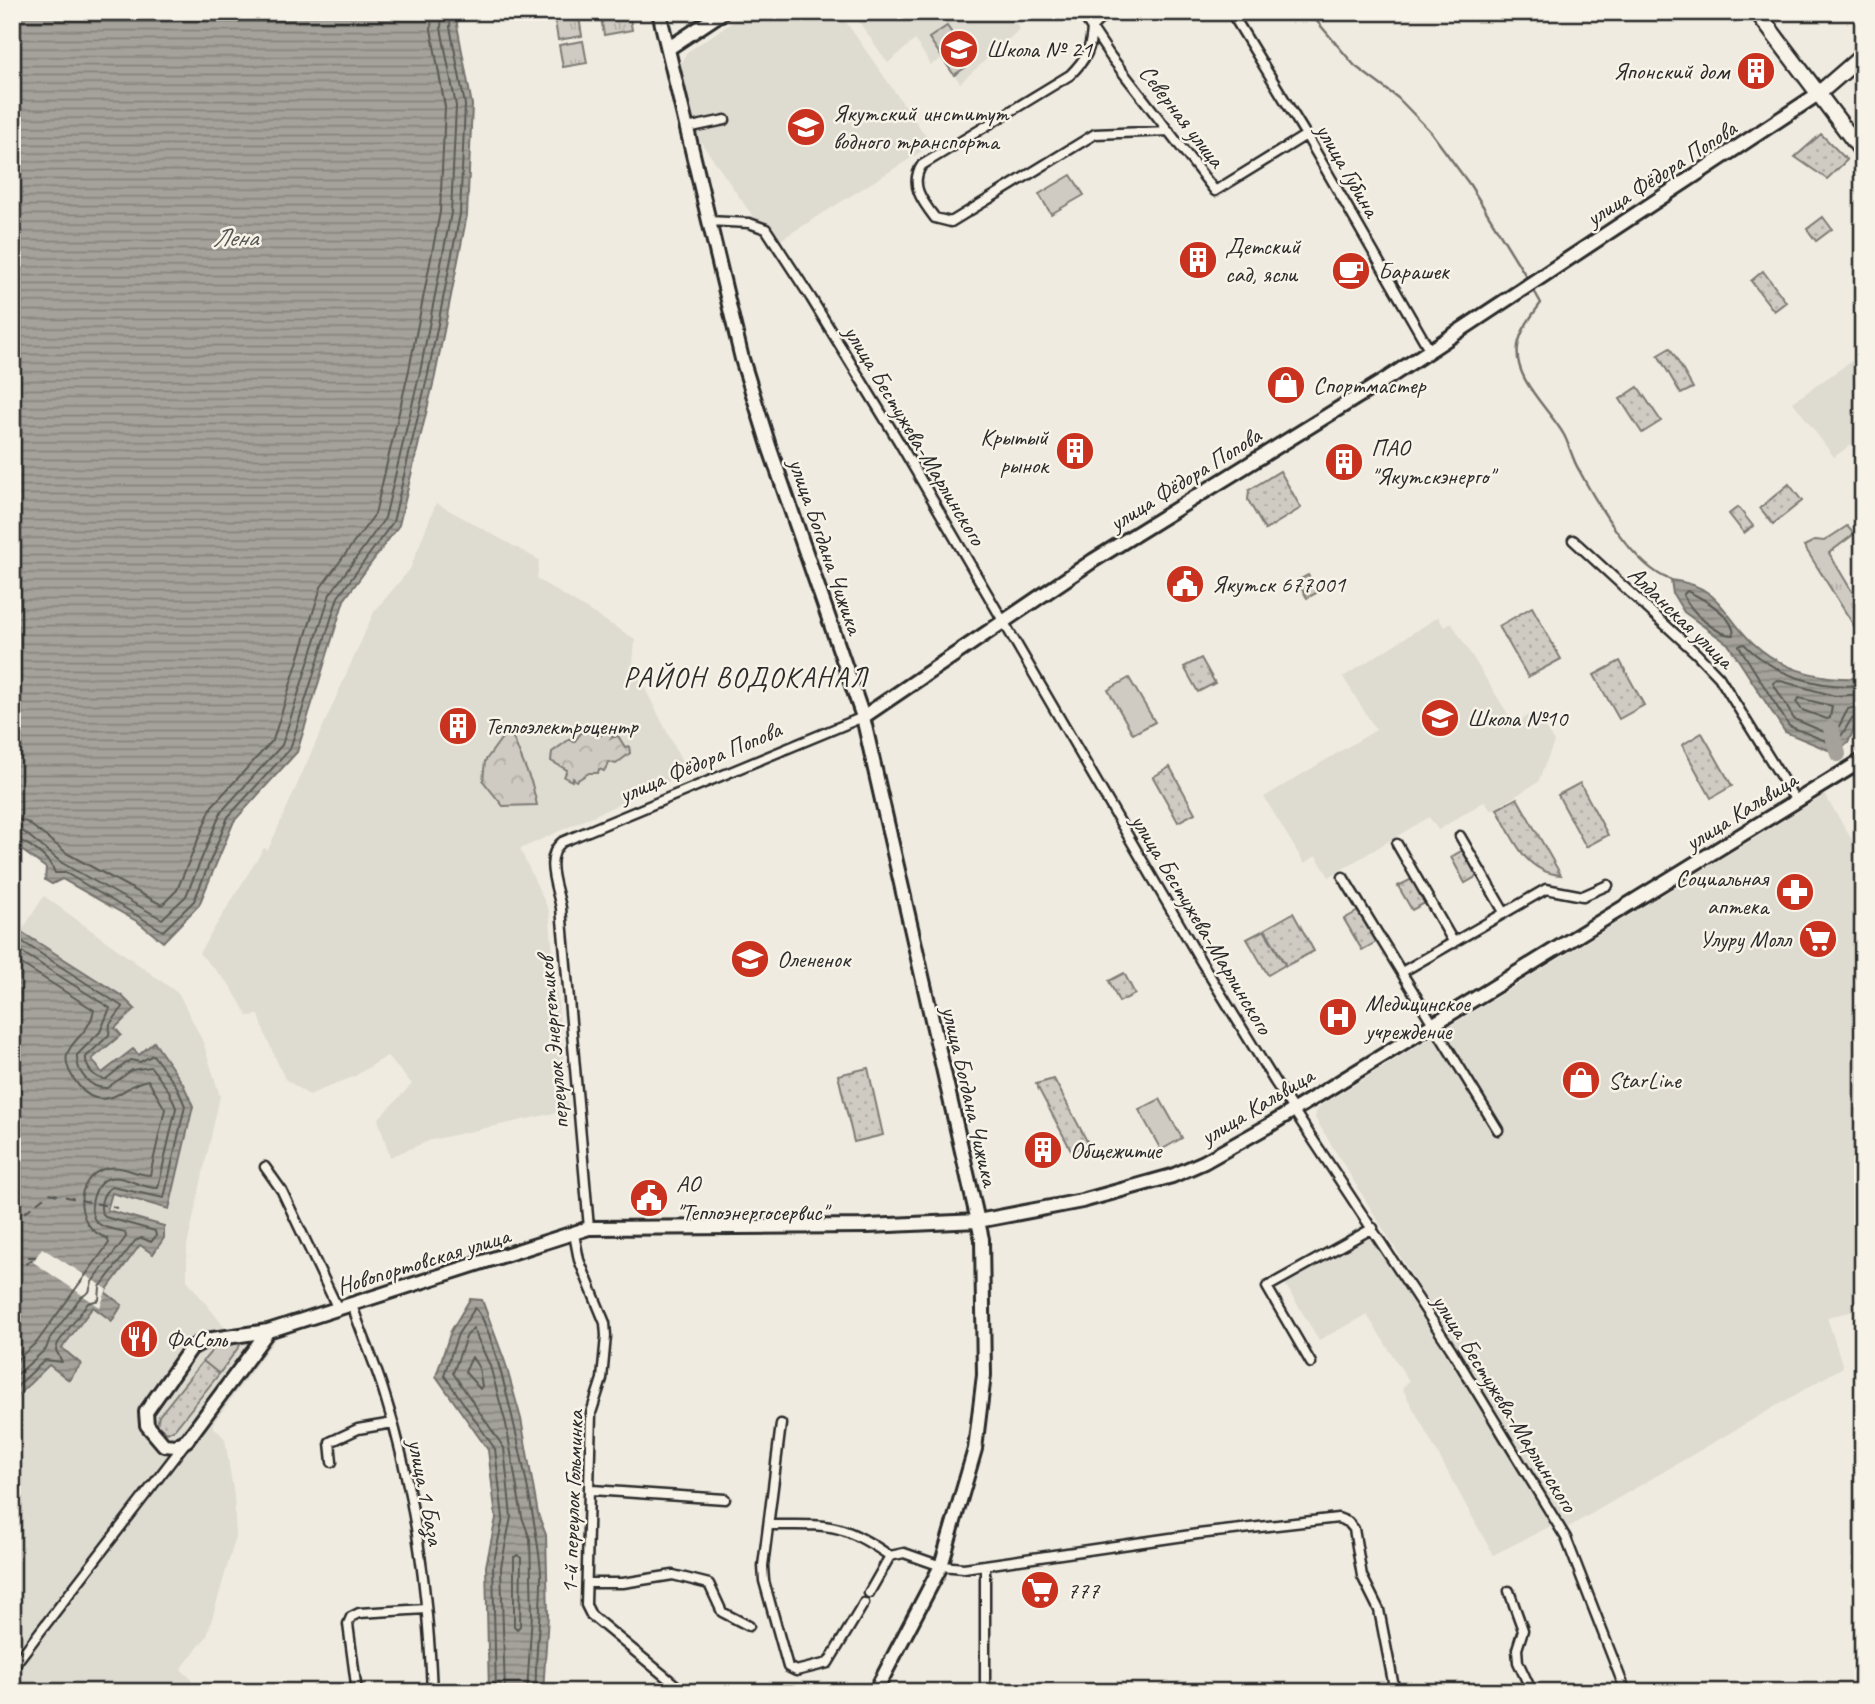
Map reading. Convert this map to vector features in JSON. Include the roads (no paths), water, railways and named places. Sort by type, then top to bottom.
[{"type":"main road","points":[[1757,12],[1863,153]]},
{"type":"main road","points":[[1818,94],[1863,55]]},
{"type":"street","name":"улица Богдана Чижика","points":[[659,12],[708,221],[755,403],[863,717],[982,1239],[984,1375],[981,1417],[941,1566],[875,1692]]},
{"type":"street","points":[[669,48],[723,12]]},
{"type":"street","name":"Северная улица","points":[[1081,12],[1215,191],[1306,135]]},
{"type":"street","points":[[1107,12],[1092,27],[1091,48],[1084,61],[1070,75],[922,165],[917,172],[917,190],[932,215],[942,222],[955,221],[1094,134],[1169,131]]},
{"type":"street","name":"улица Губина","points":[[1231,12],[1306,135],[1429,349]]},
{"type":"street","name":"улица Фёдора Попова","points":[[551,855],[562,842],[863,717],[1157,520],[1388,378],[1818,94]]},
{"type":"street","points":[[687,128],[725,120]]},
{"type":"street","name":"улица Бестужева-Марлинского","points":[[708,221],[749,223],[766,229],[773,237],[899,442],[1202,963],[1294,1110],[1373,1228],[1566,1538],[1626,1692]]},
{"type":"street","name":"Алданская улица","points":[[1573,540],[1698,654],[1718,677],[1796,801]]},
{"type":"street","name":"улица Кальвица","points":[[589,1228],[868,1226],[978,1221],[1082,1201],[1172,1176],[1203,1163],[1294,1110],[1863,760]]},
{"type":"street","points":[[1461,836],[1504,912]]},
{"type":"street","points":[[1397,844],[1454,943]]},
{"type":"street","name":"переулок Энергетиков","points":[[551,855],[561,908],[589,1228]]},
{"type":"street","points":[[1343,877],[1498,1130]]},
{"type":"street","points":[[1402,972],[1546,889],[1583,896],[1608,886]]},
{"type":"street","points":[[265,1167],[282,1191],[338,1309]]},
{"type":"street","name":"Новопортовская улица","points":[[187,1440],[176,1446],[164,1446],[152,1435],[145,1418],[149,1404],[191,1348],[198,1344],[206,1340],[268,1331],[589,1228]]},
{"type":"street","points":[[1311,1363],[1267,1287],[1373,1228]]},
{"type":"street","name":"1-й переулок Гольминка","points":[[574,1234],[579,1261],[605,1323],[602,1379],[592,1413],[592,1490],[586,1605],[591,1615],[684,1692]]},
{"type":"street","name":"улица 1 База","points":[[352,1305],[393,1423],[413,1516],[426,1609],[432,1692]]},
{"type":"street","points":[[12,1668],[268,1331]]},
{"type":"street","points":[[332,1462],[330,1442],[358,1429],[393,1423]]},
{"type":"street","points":[[781,1424],[764,1553],[764,1581],[788,1667],[796,1671],[828,1663],[864,1603]]},
{"type":"street","points":[[592,1490],[725,1499]]},
{"type":"street","points":[[769,1524],[826,1525],[848,1529],[890,1556],[904,1553],[941,1566],[985,1565],[1338,1518],[1348,1522],[1354,1529],[1362,1576],[1379,1611],[1395,1692]]},
{"type":"street","points":[[869,1593],[890,1556]]},
{"type":"street","points":[[985,1565],[985,1692]]},
{"type":"street","points":[[587,1584],[684,1576],[709,1584],[722,1612],[749,1626]]},
{"type":"street","points":[[1509,1591],[1522,1630],[1516,1656],[1532,1692]]},
{"type":"street","points":[[357,1692],[348,1624],[351,1617],[359,1613],[426,1609]]},
{"type":"water","name":"Лена","points":[[12,12],[458,12],[457,25],[472,105],[467,215],[435,376],[399,525],[344,600],[297,752],[234,821],[199,905],[163,942],[138,922],[62,879],[52,884],[45,880],[46,868],[12,843]]},
{"type":"water","points":[[1671,580],[1688,583],[1711,595],[1753,643],[1778,661],[1818,675],[1863,678],[1863,720],[1857,722],[1848,743],[1842,748],[1828,750],[1785,732],[1728,644],[1684,612],[1673,594]]},
{"type":"water","points":[[12,926],[122,996],[135,1009],[115,1028],[121,1035],[92,1059],[102,1073],[133,1049],[139,1055],[154,1042],[183,1084],[193,1106],[169,1209],[112,1193],[107,1210],[164,1226],[164,1238],[153,1254],[140,1245],[105,1292],[122,1305],[112,1321],[93,1307],[62,1348],[81,1364],[69,1380],[49,1365],[12,1401]]},
{"type":"water","points":[[470,1299],[482,1300],[505,1362],[521,1419],[538,1514],[546,1535],[548,1615],[543,1692],[489,1692],[486,1566],[496,1518],[488,1450],[436,1376],[451,1331]]},
{"type":"waterway","points":[[1309,12],[1355,66],[1398,98],[1430,131],[1470,185],[1529,281]]},
{"type":"waterway","points":[[1532,287],[1541,303],[1524,329],[1518,346],[1518,358],[1526,382],[1558,425],[1577,466],[1618,533],[1644,562],[1671,580]]},
{"type":"waterway","points":[[1831,729],[1838,754]]},
{"type":"place","name":"Школа № 21","points":[[959,49]]},
{"type":"place","name":"Японский дом","points":[[1756,71]]},
{"type":"place","name":"Якутский институт водного транспорта","points":[[806,127]]},
{"type":"place","name":"Детский сад, ясли","points":[[1198,260]]},
{"type":"place","name":"Барашек","points":[[1351,271]]},
{"type":"place","name":"Спортмастер","points":[[1286,385]]},
{"type":"place","name":"Крытый рынок","points":[[1075,451]]},
{"type":"place","name":"ПАО \"Якутскэнерго\"","points":[[1344,462]]},
{"type":"place","name":"Якутск 677001","points":[[1185,584]]},
{"type":"place","name":"Школа №10","points":[[1440,718]]},
{"type":"place","name":"Теплоэлектроцентр","points":[[458,726]]},
{"type":"place","name":"Социальная аптека","points":[[1795,892]]},
{"type":"place","name":"Улуру Молл","points":[[1818,939]]},
{"type":"place","name":"Олененок","points":[[750,959]]},
{"type":"place","name":"Медицинское учреждение","points":[[1338,1017]]},
{"type":"place","name":"StarLine","points":[[1581,1080]]},
{"type":"place","name":"Общежитие","points":[[1043,1150]]},
{"type":"place","name":"АО \"Теплоэнергосервис\"","points":[[649,1198]]},
{"type":"place","name":"ФаСоль","points":[[139,1339]]},
{"type":"place","name":"777","points":[[1040,1590]]},
{"type":"district","name":"РАЙОН ВОДОКАНАЛ","points":[[746,677]]}]
